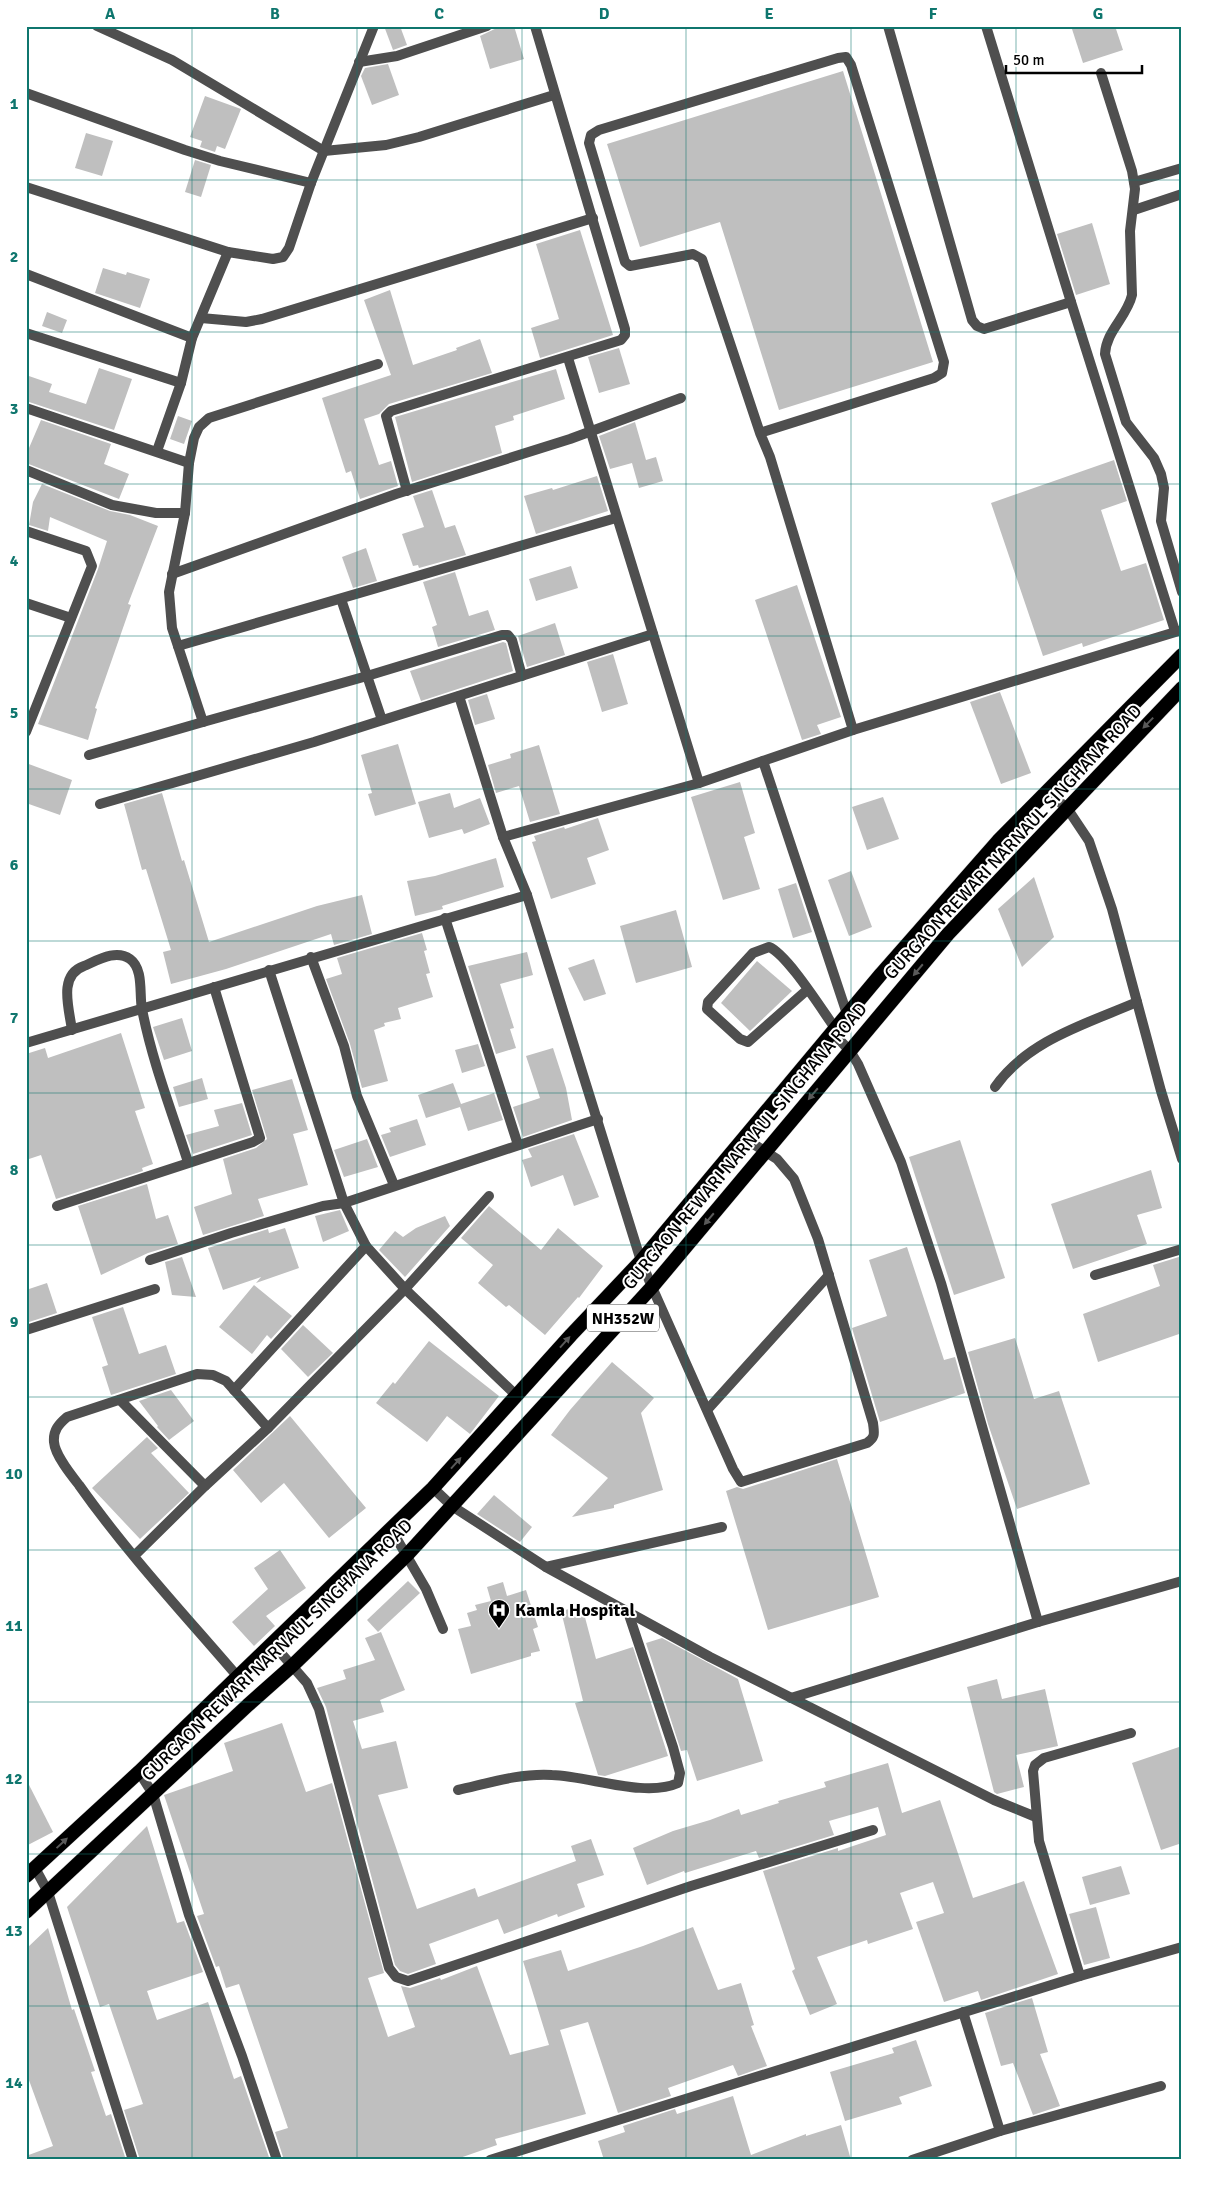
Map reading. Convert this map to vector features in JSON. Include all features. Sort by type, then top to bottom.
[{"type":"highway","name":"NH352W","points":[[31,1872],[140,1772],[433,1488],[641,1261],[847,1014],[998,841],[1182,655]]},
{"type":"highway","name":"GURGAON REWARI NARNAUL SINGHANA ROAD","points":[[26,1912],[293,1665],[406,1556],[652,1287],[948,934],[1182,688]]},
{"type":"street","points":[[97,26],[172,60],[324,151],[386,145],[554,95]]},
{"type":"street","points":[[26,187],[228,252],[273,260],[282,257],[288,248],[311,183],[374,26]]},
{"type":"street","points":[[359,62],[397,56],[487,26]]},
{"type":"street","points":[[407,491],[386,416],[391,411],[568,358],[621,340],[625,336],[625,329],[593,218],[554,95],[535,26]]},
{"type":"street","points":[[888,26],[972,320],[977,326],[984,329],[1072,302]]},
{"type":"street","points":[[503,837],[699,783],[853,730],[1178,630],[1072,302],[986,26]]},
{"type":"street","points":[[760,433],[934,378],[942,373],[944,362],[851,65],[846,57],[599,130],[591,135],[589,143],[625,262],[630,266],[693,254],[702,259],[760,433],[770,457],[853,730]]},
{"type":"street","points":[[1101,73],[1134,182],[1134,210],[1130,231],[1132,295],[1130,305],[1108,340],[1106,354],[1126,422],[1154,458],[1161,474],[1164,488],[1161,521],[1182,592]]},
{"type":"street","points":[[26,93],[185,150],[220,161],[311,183]]},
{"type":"street","points":[[1134,182],[1182,168]]},
{"type":"street","points":[[1134,210],[1182,194]]},
{"type":"street","points":[[201,318],[246,322],[262,319],[593,218]]},
{"type":"street","points":[[157,451],[181,383],[192,338],[228,252]]},
{"type":"street","points":[[26,274],[192,338]]},
{"type":"street","points":[[26,333],[181,383]]},
{"type":"street","points":[[568,358],[699,783]]},
{"type":"street","points":[[203,722],[178,646],[170,610],[169,592],[185,512],[188,463],[194,438],[200,427],[209,418],[378,364]]},
{"type":"street","points":[[172,574],[407,491],[523,455],[681,398]]},
{"type":"street","points":[[26,408],[188,463]]},
{"type":"street","points":[[26,470],[112,504],[156,512],[185,512]]},
{"type":"street","points":[[178,646],[616,518]]},
{"type":"street","points":[[26,531],[86,552],[92,566],[29,715],[26,732]]},
{"type":"street","points":[[341,599],[382,720]]},
{"type":"street","points":[[26,603],[71,618]]},
{"type":"street","points":[[100,804],[314,742],[653,634]]},
{"type":"street","points":[[89,755],[367,676],[502,635],[508,635],[512,640],[522,676]]},
{"type":"street","points":[[459,696],[503,837],[527,895],[641,1261],[733,1469],[741,1482],[867,1443],[873,1439],[874,1435],[873,1423],[818,1239],[794,1178],[777,1159],[744,1138]]},
{"type":"street","points":[[763,761],[847,1014]]},
{"type":"street","points":[[1047,792],[1067,808],[1089,841],[1112,909],[1182,1159]]},
{"type":"street","points":[[26,1043],[527,895]]},
{"type":"street","points":[[445,918],[518,1145]]},
{"type":"street","points":[[807,990],[748,1042],[740,1039],[707,1009],[708,1002],[753,952],[769,947],[779,954],[807,990],[858,1064],[901,1162],[940,1284],[1038,1622]]},
{"type":"street","points":[[72,1030],[67,986],[70,975],[77,968],[112,955],[122,955],[132,960],[138,968],[141,1009],[162,1085],[188,1162]]},
{"type":"street","points":[[312,957],[344,1046],[357,1096],[394,1185]]},
{"type":"street","points":[[269,970],[344,1203],[366,1246],[405,1289],[517,1396]]},
{"type":"street","points":[[58,1206],[253,1142],[260,1138],[214,987]]},
{"type":"street","points":[[995,1087],[1010,1068],[1029,1052],[1051,1038],[1137,1002]]},
{"type":"street","points":[[150,1260],[231,1233],[323,1206],[344,1203],[598,1119]]},
{"type":"street","points":[[134,1556],[205,1486],[268,1428],[405,1289],[489,1196]]},
{"type":"street","points":[[234,1390],[366,1246]]},
{"type":"street","points":[[1095,1275],[1182,1249]]},
{"type":"street","points":[[708,1409],[829,1275]]},
{"type":"street","points":[[26,1330],[155,1289]]},
{"type":"street","points":[[238,1677],[98,1512],[72,1476],[54,1443],[56,1426],[67,1416],[197,1374],[213,1375],[226,1382],[268,1428]]},
{"type":"street","points":[[120,1400],[205,1486]]},
{"type":"street","points":[[433,1488],[452,1506],[546,1567],[628,1612],[790,1698],[994,1800],[1036,1817]]},
{"type":"street","points":[[546,1567],[722,1527]]},
{"type":"street","points":[[391,1529],[426,1589],[443,1629]]},
{"type":"street","points":[[790,1698],[1038,1622],[1182,1581]]},
{"type":"street","points":[[458,1790],[522,1776],[551,1774],[641,1788],[667,1788],[678,1783],[680,1773],[673,1747],[628,1612]]},
{"type":"street","points":[[273,1644],[307,1683],[319,1709],[388,1968],[396,1977],[408,1981],[691,1886],[873,1830]]},
{"type":"street","points":[[1080,1976],[1044,1859],[1036,1817],[1033,1771],[1035,1764],[1044,1758],[1131,1733]]},
{"type":"street","points":[[140,1772],[153,1794],[189,1915],[242,2056],[276,2160]]},
{"type":"street","points":[[31,1872],[48,1892],[133,2160]]},
{"type":"street","points":[[490,2160],[963,2012],[1182,1947]]},
{"type":"street","points":[[963,2012],[1000,2131]]},
{"type":"street","points":[[912,2160],[1000,2131],[1161,2086]]},
{"type":"building","points":[[384,26],[400,26],[407,45],[393,50]]},
{"type":"building","points":[[501,26],[514,26],[524,59],[490,69],[480,36]]},
{"type":"building","points":[[1071,26],[1115,26],[1123,50],[1083,63]]},
{"type":"building","points":[[388,64],[399,95],[372,105],[361,76],[365,68]]},
{"type":"building","points":[[843,71],[933,362],[779,410],[720,222],[640,247],[607,144]]},
{"type":"building","points":[[205,96],[241,109],[225,149],[217,146],[215,152],[200,147],[202,141],[190,137]]},
{"type":"building","points":[[86,133],[113,141],[102,176],[75,168]]},
{"type":"building","points":[[195,160],[211,165],[201,197],[185,192]]},
{"type":"building","points":[[1092,223],[1110,284],[1076,295],[1057,234]]},
{"type":"building","points":[[580,230],[613,335],[540,358],[531,328],[559,319],[536,244]]},
{"type":"building","points":[[103,268],[126,275],[127,272],[150,279],[140,308],[95,293]]},
{"type":"building","points":[[390,290],[413,365],[457,350],[456,348],[480,339],[492,373],[389,404],[379,414],[364,419],[379,465],[391,461],[398,486],[360,499],[351,471],[346,473],[322,398],[391,375],[364,300]]},
{"type":"building","points":[[47,312],[67,320],[62,333],[42,326]]},
{"type":"building","points":[[619,348],[630,384],[599,393],[588,357]]},
{"type":"building","points":[[99,368],[132,379],[114,430],[26,401],[26,375],[52,384],[49,392],[86,404]]},
{"type":"building","points":[[556,369],[565,399],[513,416],[514,420],[495,426],[502,453],[412,482],[395,417]]},
{"type":"building","points":[[178,416],[192,421],[184,444],[170,439]]},
{"type":"building","points":[[41,420],[111,444],[104,464],[129,474],[119,499],[26,463],[26,455]]},
{"type":"building","points":[[635,422],[646,460],[656,457],[663,481],[639,488],[632,463],[610,469],[599,436]]},
{"type":"building","points":[[1114,460],[1127,501],[1101,510],[1121,571],[1146,563],[1164,620],[1083,647],[1082,643],[1043,656],[991,503]]},
{"type":"building","points":[[597,476],[608,511],[536,534],[524,496],[552,488],[553,490]]},
{"type":"building","points":[[42,484],[110,511],[130,515],[158,526],[128,604],[131,605],[95,708],[97,709],[88,740],[38,724],[107,541],[50,517],[48,531],[29,525],[33,502]]},
{"type":"building","points":[[432,490],[445,528],[455,525],[466,555],[419,568],[418,565],[413,566],[402,534],[424,527],[413,496]]},
{"type":"building","points":[[366,548],[377,581],[353,588],[342,557]]},
{"type":"building","points":[[571,566],[578,588],[536,601],[529,579]]},
{"type":"building","points":[[455,572],[469,616],[488,610],[495,630],[438,647],[432,627],[437,625],[423,582]]},
{"type":"building","points":[[797,585],[841,717],[817,725],[821,734],[802,740],[755,600]]},
{"type":"building","points":[[555,623],[565,655],[527,667],[518,636]]},
{"type":"building","points":[[503,642],[506,643],[513,671],[421,701],[410,671]]},
{"type":"building","points":[[613,654],[628,704],[602,712],[587,662]]},
{"type":"building","points":[[1000,692],[1031,773],[1001,784],[970,702]]},
{"type":"building","points":[[487,694],[495,719],[475,725],[468,700]]},
{"type":"building","points":[[398,744],[416,804],[375,816],[368,794],[372,793],[361,755]]},
{"type":"building","points":[[539,745],[560,814],[530,822],[519,786],[496,793],[488,765],[511,758],[510,754]]},
{"type":"building","points":[[26,763],[72,780],[60,815],[26,803]]},
{"type":"building","points":[[740,782],[755,833],[744,837],[760,889],[723,900],[691,797]]},
{"type":"building","points":[[162,793],[209,942],[317,906],[362,895],[372,934],[334,945],[331,934],[226,969],[171,984],[163,952],[171,950],[146,869],[142,870],[124,804]]},
{"type":"building","points":[[450,793],[454,808],[480,798],[490,824],[464,834],[462,829],[429,838],[418,802]]},
{"type":"building","points":[[883,797],[899,839],[867,850],[852,807]]},
{"type":"building","points":[[598,818],[609,850],[587,858],[596,884],[551,899],[532,842],[536,841],[534,836],[564,827],[565,829]]},
{"type":"building","points":[[496,858],[504,887],[442,906],[443,909],[415,916],[407,881],[435,876]]},
{"type":"building","points":[[851,871],[872,927],[849,936],[828,880]]},
{"type":"building","points":[[1034,877],[1054,937],[1022,967],[998,909]]},
{"type":"building","points":[[796,883],[812,932],[793,938],[778,889]]},
{"type":"building","points":[[676,910],[692,967],[636,983],[620,926]]},
{"type":"building","points":[[422,933],[427,950],[424,951],[430,973],[426,974],[433,997],[398,1008],[401,1019],[384,1023],[385,1026],[374,1030],[388,1081],[362,1088],[350,1044],[326,979],[342,974],[337,958]]},
{"type":"building","points":[[527,952],[533,975],[500,984],[514,1028],[510,1029],[516,1048],[496,1054],[468,966]]},
{"type":"building","points":[[594,959],[606,994],[584,1001],[568,968]]},
{"type":"building","points":[[757,961],[792,991],[750,1031],[721,1003]]},
{"type":"building","points":[[182,1018],[192,1051],[164,1060],[153,1027]]},
{"type":"building","points":[[121,1033],[145,1108],[135,1111],[153,1164],[142,1168],[143,1171],[56,1199],[41,1155],[26,1160],[26,1054],[45,1048],[48,1058]]},
{"type":"building","points":[[478,1044],[485,1066],[462,1073],[455,1050]]},
{"type":"building","points":[[553,1048],[566,1088],[572,1120],[523,1137],[513,1107],[540,1098],[526,1056]]},
{"type":"building","points":[[202,1078],[208,1099],[179,1107],[173,1087]]},
{"type":"building","points":[[292,1079],[308,1130],[293,1134],[308,1185],[258,1199],[264,1216],[203,1235],[194,1207],[232,1194],[223,1159],[256,1148],[267,1139],[252,1090]]},
{"type":"building","points":[[453,1083],[461,1104],[494,1093],[503,1120],[468,1131],[460,1107],[426,1118],[418,1095]]},
{"type":"building","points":[[242,1103],[252,1135],[193,1154],[186,1135],[219,1126],[214,1110]]},
{"type":"building","points":[[417,1119],[426,1145],[390,1157],[381,1135],[391,1132],[389,1128]]},
{"type":"building","points":[[574,1134],[599,1197],[574,1206],[563,1175],[531,1187],[522,1160],[532,1157],[528,1149]]},
{"type":"building","points":[[367,1139],[378,1167],[344,1177],[334,1150]]},
{"type":"building","points":[[960,1140],[1005,1278],[954,1295],[909,1157]]},
{"type":"building","points":[[1151,1170],[1162,1208],[1137,1215],[1147,1244],[1073,1269],[1051,1204]]},
{"type":"building","points":[[147,1184],[156,1219],[168,1215],[178,1244],[148,1253],[101,1275],[78,1206]]},
{"type":"building","points":[[489,1206],[541,1250],[558,1228],[603,1266],[579,1298],[545,1335],[509,1305],[506,1307],[478,1283],[493,1265],[461,1238]]},
{"type":"building","points":[[340,1210],[349,1231],[323,1242],[315,1216]]},
{"type":"building","points":[[445,1216],[450,1226],[405,1277],[379,1250],[395,1231],[403,1237],[416,1228]]},
{"type":"building","points":[[285,1228],[299,1268],[256,1283],[261,1277],[223,1290],[208,1248],[268,1229],[269,1233]]},
{"type":"building","points":[[907,1247],[944,1360],[955,1357],[965,1393],[880,1422],[852,1328],[887,1316],[869,1260]]},
{"type":"building","points":[[1182,1256],[1182,1333],[1098,1362],[1083,1314],[1160,1286],[1153,1265]]},
{"type":"building","points":[[182,1257],[196,1297],[172,1295],[165,1262]]},
{"type":"building","points":[[47,1283],[57,1313],[26,1323],[26,1290]]},
{"type":"building","points":[[254,1285],[292,1316],[271,1339],[267,1335],[252,1354],[219,1327]]},
{"type":"building","points":[[123,1307],[139,1354],[166,1345],[176,1374],[111,1395],[102,1367],[108,1365],[92,1317]]},
{"type":"building","points":[[303,1325],[333,1353],[308,1377],[281,1349]]},
{"type":"building","points":[[1015,1338],[1034,1399],[1059,1391],[1090,1484],[1017,1509],[988,1424],[968,1352]]},
{"type":"building","points":[[429,1341],[499,1396],[470,1434],[447,1416],[427,1442],[376,1403],[393,1382],[395,1384]]},
{"type":"building","points":[[612,1362],[654,1398],[641,1413],[663,1490],[614,1505],[614,1508],[572,1517],[608,1478],[551,1435]]},
{"type":"building","points":[[171,1390],[194,1421],[169,1440],[157,1427],[139,1401]]},
{"type":"building","points":[[290,1416],[366,1508],[329,1538],[284,1483],[261,1503],[233,1470]]},
{"type":"building","points":[[147,1437],[158,1448],[151,1453],[189,1493],[140,1539],[92,1488]]},
{"type":"building","points":[[837,1459],[879,1597],[768,1630],[726,1491],[737,1487],[743,1489]]},
{"type":"building","points":[[494,1495],[532,1527],[520,1542],[477,1514]]},
{"type":"building","points":[[280,1550],[306,1588],[266,1616],[275,1626],[254,1646],[232,1622],[268,1589],[254,1568]]},
{"type":"building","points":[[408,1581],[420,1593],[378,1632],[367,1620]]},
{"type":"building","points":[[503,1582],[507,1596],[526,1590],[538,1627],[533,1629],[540,1651],[531,1653],[531,1656],[471,1674],[458,1629],[471,1626],[467,1613],[477,1610],[475,1605],[491,1601],[487,1587]]},
{"type":"building","points":[[582,1606],[596,1659],[633,1647],[668,1756],[605,1776],[598,1775],[575,1703],[583,1701],[561,1611]]},
{"type":"building","points":[[381,1632],[405,1690],[380,1700],[384,1712],[353,1721],[362,1749],[396,1741],[408,1788],[378,1795],[417,1909],[475,1888],[478,1897],[576,1861],[571,1846],[591,1839],[604,1875],[577,1884],[585,1907],[558,1917],[557,1914],[504,1934],[498,1919],[429,1944],[436,1964],[408,1974],[400,1971],[395,1965],[326,1707],[317,1688],[346,1679],[343,1670],[375,1660],[365,1638]]},
{"type":"building","points":[[662,1638],[738,1679],[763,1761],[697,1781],[687,1750],[681,1751],[646,1643]]},
{"type":"building","points":[[997,1679],[1002,1699],[1045,1689],[1058,1746],[1016,1755],[1024,1787],[997,1794],[994,1792],[967,1687]]},
{"type":"building","points":[[282,1723],[306,1792],[332,1783],[384,1973],[368,1978],[388,2037],[415,2027],[401,1986],[410,1988],[440,1978],[441,1980],[477,1966],[510,2055],[549,2045],[523,1961],[561,1950],[568,1971],[693,1927],[718,1990],[741,1983],[754,2025],[751,2026],[767,2066],[738,2076],[733,2065],[668,2088],[671,2096],[618,2113],[588,2022],[560,2030],[586,2114],[495,2139],[497,2145],[454,2160],[284,2160],[275,2132],[288,2128],[239,1984],[226,1988],[219,1966],[216,1967],[197,1916],[204,1914],[164,1795],[233,1771],[224,1743]]},
{"type":"building","points":[[1179,1747],[1182,1756],[1182,1843],[1161,1850],[1132,1763]]},
{"type":"building","points":[[888,1763],[902,1813],[940,1800],[973,1898],[1024,1881],[1058,1974],[981,2000],[978,1991],[944,2002],[916,1922],[944,1913],[933,1882],[900,1893],[913,1929],[868,1944],[867,1940],[817,1957],[837,2004],[810,2015],[792,1971],[795,1969],[763,1871],[838,1848],[838,1851],[886,1835],[878,1807],[829,1821],[834,1835],[759,1858],[756,1851],[685,1873],[684,1871],[647,1885],[633,1848],[673,1831],[739,1809],[741,1815],[779,1803],[778,1801],[826,1787],[824,1782]]},
{"type":"building","points":[[26,1779],[53,1832],[26,1846]]},
{"type":"building","points":[[147,1826],[177,1923],[184,1921],[203,1972],[147,1991],[157,2020],[208,2002],[234,2079],[241,2076],[270,2160],[140,2160],[124,2110],[143,2104],[109,2004],[100,2007],[67,1907]]},
{"type":"building","points":[[1121,1866],[1130,1894],[1090,1905],[1082,1877]]},
{"type":"building","points":[[1096,1907],[1110,1958],[1084,1965],[1069,1914]]},
{"type":"building","points":[[48,1928],[72,2010],[74,2009],[95,2071],[91,2072],[106,2116],[111,2114],[126,2160],[26,2160],[26,2156],[53,2146],[26,2072],[26,1949]]},
{"type":"building","points":[[1032,1998],[1048,2052],[1040,2054],[1060,2106],[1033,2115],[1013,2063],[1001,2066],[985,2013]]},
{"type":"building","points":[[916,2040],[932,2086],[899,2097],[902,2104],[845,2121],[830,2072],[894,2053],[892,2048]]},
{"type":"building","points":[[733,2096],[751,2155],[806,2134],[806,2136],[841,2125],[851,2160],[604,2160],[598,2141],[625,2132],[623,2126],[675,2109],[677,2114]]},
{"type":"place","name":"Kamla Hospital","points":[[499,1629]]}]
